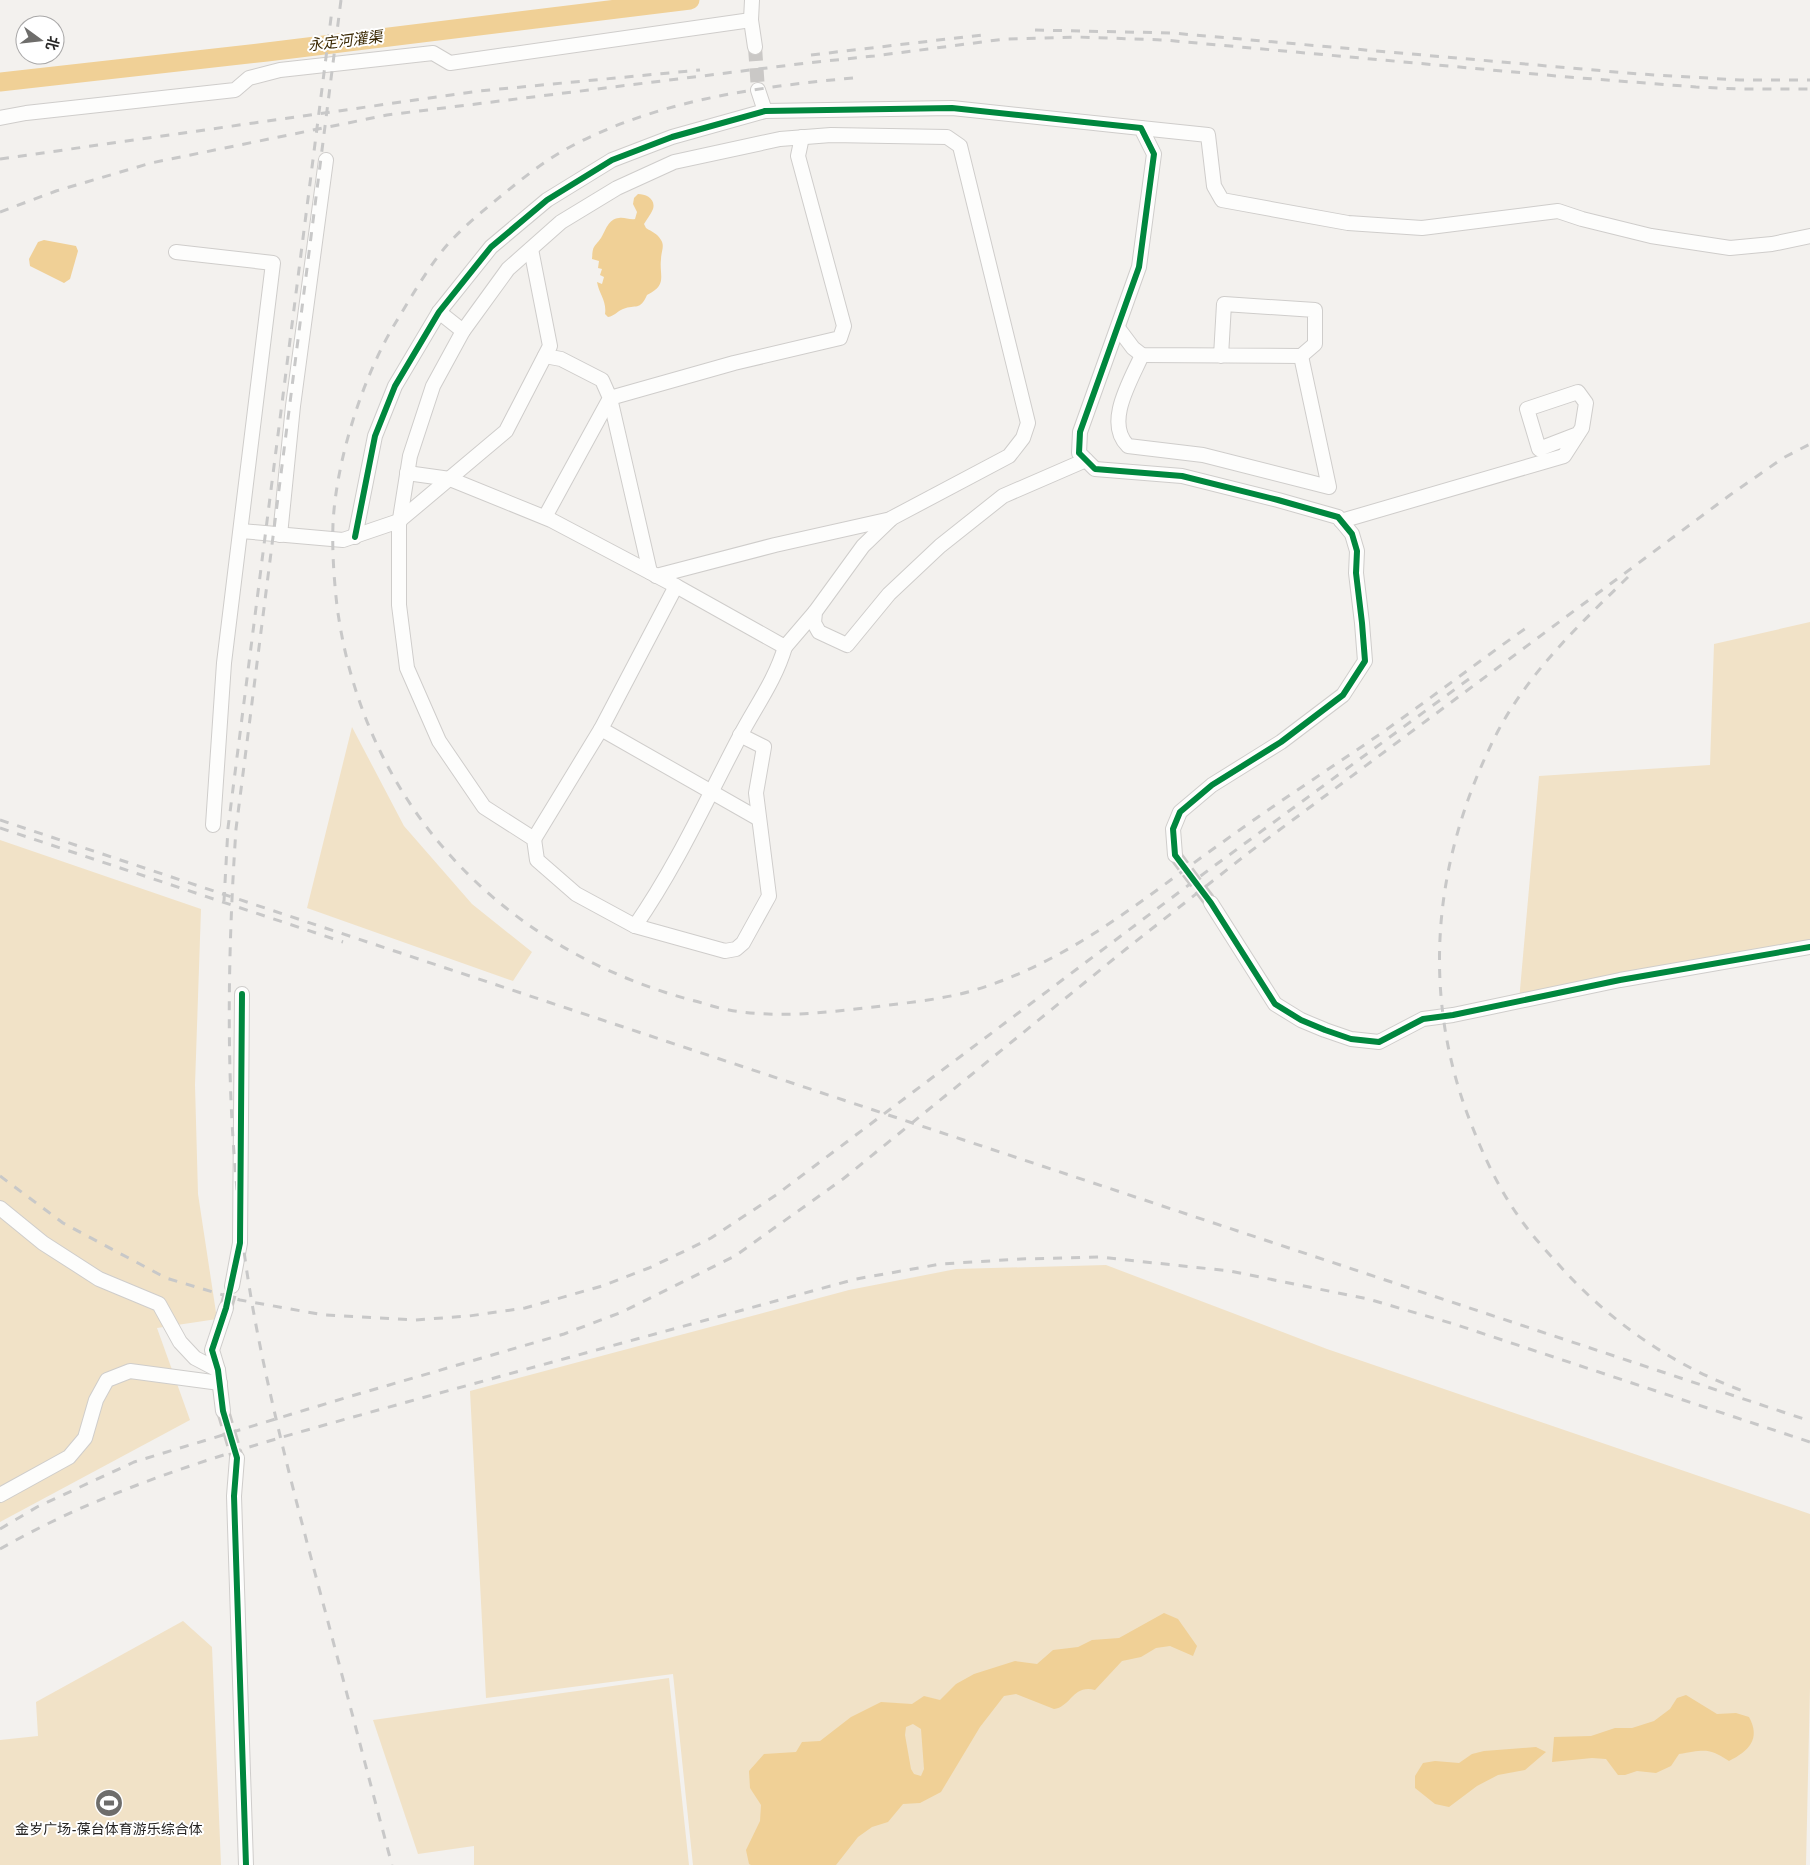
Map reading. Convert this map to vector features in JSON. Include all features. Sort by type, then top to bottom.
[{"type":"street","points":[[752,0],[751,20],[755,47]]},
{"type":"street","points":[[0,118],[26,113],[235,90],[249,78],[280,70],[433,53],[450,63],[751,20]]},
{"type":"street","points":[[758,90],[765,111]]},
{"type":"street","points":[[356,537],[375,436],[395,386],[439,312],[491,247],[555,195],[612,160],[672,137],[765,111],[952,108],[1208,135],[1214,186],[1222,200],[1348,223],[1422,228],[1558,211],[1650,236],[1730,248],[1772,244],[1810,236]]},
{"type":"street","points":[[831,111],[831,135]]},
{"type":"street","points":[[1141,128],[1154,154],[1139,267],[1080,432],[1079,453],[1096,469],[1182,476],[1338,517],[1352,534],[1357,551],[1356,573],[1365,661],[1343,695],[1281,742],[1212,785],[1180,812],[1173,829],[1175,855]]},
{"type":"street","points":[[534,839],[484,807],[439,741],[407,668],[399,605],[399,521],[410,456],[432,386],[463,331],[508,269],[560,222],[617,188],[674,162],[780,139],[831,135],[947,137],[960,146],[1028,423],[1024,438],[1009,456],[892,518],[653,574]]},
{"type":"street","points":[[545,517],[610,398],[734,364],[840,338],[844,326],[798,156],[802,137]]},
{"type":"street","points":[[280,535],[294,406],[326,160]]},
{"type":"street","points":[[240,531],[344,540],[399,521],[506,431],[550,346],[531,249]]},
{"type":"street","points":[[176,252],[273,263],[224,663],[213,825]]},
{"type":"street","points":[[1118,328],[1133,348],[1142,355],[1221,356],[1301,356],[1315,344],[1315,310],[1224,304],[1221,356]]},
{"type":"street","points":[[439,312],[463,331]]},
{"type":"street","points":[[1142,355],[1119,409],[1117,427],[1121,440],[1128,446],[1203,455],[1329,487],[1301,356]]},
{"type":"street","points":[[545,356],[561,359],[602,380],[610,398],[653,574]]},
{"type":"street","points":[[1341,521],[1564,456],[1582,428],[1586,403],[1578,392],[1527,409],[1539,449],[1578,434]]},
{"type":"street","points":[[815,612],[814,623],[819,632],[847,645],[889,594],[940,546],[1003,496],[1086,460]]},
{"type":"street","points":[[407,473],[450,479],[545,517],[676,586],[785,647]]},
{"type":"street","points":[[635,926],[655,896],[740,736],[779,668],[785,647],[815,612],[863,546],[892,518]]},
{"type":"street","points":[[676,586],[601,729],[534,839],[537,860],[576,894],[635,926],[725,951],[736,949],[743,944],[769,896],[756,793],[764,747],[740,736]]},
{"type":"street","points":[[601,729],[759,819]]},
{"type":"street","points":[[1212,903],[1275,1004],[1301,1020],[1325,1030],[1351,1039],[1379,1042],[1423,1018],[1453,1015],[1620,980],[1810,947]]},
{"type":"street","points":[[232,1286],[240,1243],[242,994]]},
{"type":"street","points":[[0,1208],[43,1243],[99,1279],[159,1304],[180,1342],[194,1358],[219,1377]]},
{"type":"street","points":[[223,1411],[219,1377],[212,1350],[226,1308]]},
{"type":"street","points":[[0,1495],[69,1457],[85,1438],[96,1400],[107,1380],[130,1371],[219,1377]]},
{"type":"street","points":[[237,1458],[234,1496],[246,1865]]},
{"type":"shaded area","points":[[638,194],[647,196],[654,205],[644,224],[662,242],[661,280],[658,288],[647,295],[640,305],[623,309],[608,317],[605,314],[604,301],[597,282],[602,284],[604,277],[600,275],[602,269],[598,268],[599,261],[592,259],[593,251],[612,220],[621,218],[635,219],[637,212],[633,204],[634,198]]},
{"type":"shaded area","points":[[44,240],[76,246],[78,251],[70,279],[64,283],[30,266],[29,259],[38,242]]},
{"type":"shaded area","points":[[1810,622],[1810,950],[1519,1001],[1539,776],[1710,765],[1714,644]]},
{"type":"shaded area","points":[[352,727],[404,826],[472,904],[532,952],[513,981],[307,908]]},
{"type":"shaded area","points":[[0,840],[201,909],[195,1085],[198,1194],[217,1319],[157,1328],[190,1420],[0,1522]]},
{"type":"shaded area","points":[[1106,1265],[1327,1349],[1810,1514],[1810,1687],[1806,1865],[693,1865],[673,1674],[486,1698],[470,1391],[849,1290],[956,1269]]},
{"type":"shaded area","points":[[1164,1613],[1178,1619],[1197,1646],[1193,1656],[1170,1646],[1156,1648],[1141,1657],[1122,1661],[1095,1690],[1082,1690],[1060,1707],[1054,1709],[1016,1694],[1004,1696],[980,1727],[941,1792],[920,1803],[903,1804],[888,1822],[872,1827],[858,1837],[836,1865],[749,1864],[746,1850],[760,1821],[761,1805],[750,1788],[749,1771],[764,1754],[796,1752],[802,1742],[820,1741],[851,1717],[881,1702],[912,1704],[924,1696],[940,1700],[956,1684],[974,1674],[1015,1661],[1037,1664],[1053,1650],[1078,1647],[1092,1640],[1119,1638]],"holes":[[[913,1724],[921,1729],[924,1769],[921,1776],[914,1774],[911,1769],[905,1735],[906,1727]]]},
{"type":"shaded area","name":"金岁广场-葆台体育游乐综合体","points":[[183,1621],[212,1647],[221,1865],[0,1865],[0,1740],[38,1736],[36,1702]]},
{"type":"shaded area","points":[[669,1678],[689,1865],[474,1865],[474,1846],[418,1854],[373,1720]]},
{"type":"shaded area","points":[[1686,1695],[1717,1714],[1736,1713],[1749,1717],[1754,1732],[1751,1744],[1742,1753],[1729,1761],[1716,1753],[1706,1751],[1679,1754],[1671,1766],[1656,1773],[1637,1771],[1618,1775],[1606,1759],[1592,1758],[1552,1762],[1554,1737],[1591,1736],[1615,1728],[1632,1728],[1654,1721],[1670,1709],[1677,1698]]},
{"type":"shaded area","points":[[1536,1747],[1546,1752],[1525,1770],[1498,1775],[1477,1786],[1449,1807],[1435,1804],[1415,1788],[1415,1776],[1423,1763],[1435,1761],[1459,1763],[1472,1754],[1484,1751]]},
{"type":"waterway","name":"永定河灌渠","points":[[0,82],[267,52],[690,0]]},
{"type":"tunnel","points":[[755,47],[758,90]]},
{"type":"tunnel","points":[[1175,855],[1211,903]]},
{"type":"tunnel","points":[[226,1308],[232,1286]]},
{"type":"tunnel","points":[[223,1411],[237,1458]]},
{"type":"railway","points":[[341,0],[236,829],[230,952],[230,1075],[238,1198],[245,1259],[261,1352],[299,1510],[392,1865]]},
{"type":"railway","points":[[224,901],[228,828],[332,10]]},
{"type":"railway","points":[[1035,30],[1172,33],[1639,74],[1740,80],[1810,80]]},
{"type":"railway","points":[[811,55],[982,35]]},
{"type":"railway","points":[[0,212],[56,191],[151,163],[387,115],[1005,39],[1077,37],[1164,40],[1696,87],[1810,89]]},
{"type":"railway","points":[[0,159],[479,91],[700,70]]},
{"type":"railway","points":[[853,78],[779,86],[706,99],[635,118],[601,132],[559,153],[533,170],[501,196],[448,244],[414,292],[373,367],[353,419],[339,473],[335,499],[333,544],[337,606],[348,664],[366,719],[390,771],[420,818],[456,862],[497,901],[544,935],[595,964],[657,990],[725,1009],[748,1013],[805,1014],[905,1003],[964,993],[1011,977],[1044,962],[1107,925],[1246,825],[1383,732],[1526,628]]},
{"type":"railway","points":[[0,1529],[37,1507],[134,1462],[564,1334],[622,1312],[735,1256],[843,1179],[1126,949],[1247,854],[1730,495],[1783,458],[1810,444]]},
{"type":"railway","points":[[1628,577],[1557,649],[1525,688],[1498,731],[1476,779],[1459,827],[1447,877],[1441,926],[1440,976],[1445,1026],[1455,1076],[1477,1139],[1503,1192],[1535,1238],[1600,1306],[1645,1341],[1694,1370],[1746,1392]]},
{"type":"railway","points":[[0,1176],[63,1223],[166,1278],[240,1300],[324,1315],[415,1320],[469,1316],[525,1308],[602,1286],[649,1268],[711,1238],[776,1195],[1210,869],[1473,676]]},
{"type":"railway","points":[[0,820],[1810,1421]]},
{"type":"railway","points":[[0,828],[343,942]]},
{"type":"railway","points":[[0,1549],[97,1501],[147,1481],[302,1431],[856,1279],[941,1264],[1021,1259],[1099,1257],[1230,1271],[1368,1299],[1454,1324],[1810,1442]]},
{"type":"cycle path","points":[[355,537],[375,436],[395,386],[439,312],[491,247],[547,200],[612,160],[672,137],[765,111],[952,108],[1141,128],[1154,154],[1139,267],[1080,432],[1079,453],[1095,469],[1182,476],[1338,517],[1352,534],[1357,551],[1356,573],[1365,661],[1343,695],[1281,742],[1212,785],[1180,812],[1173,829],[1175,855],[1211,903],[1275,1004],[1301,1020],[1325,1030],[1351,1039],[1379,1042],[1423,1019],[1453,1015],[1620,980],[1810,947]]},
{"type":"cycle path","points":[[242,994],[240,1243],[226,1308],[212,1350],[218,1370],[223,1411],[237,1458],[234,1496],[246,1865]]},
{"type":"place","name":"金岁广场-葆台体育游乐综合体","points":[[109,1803]]}]
